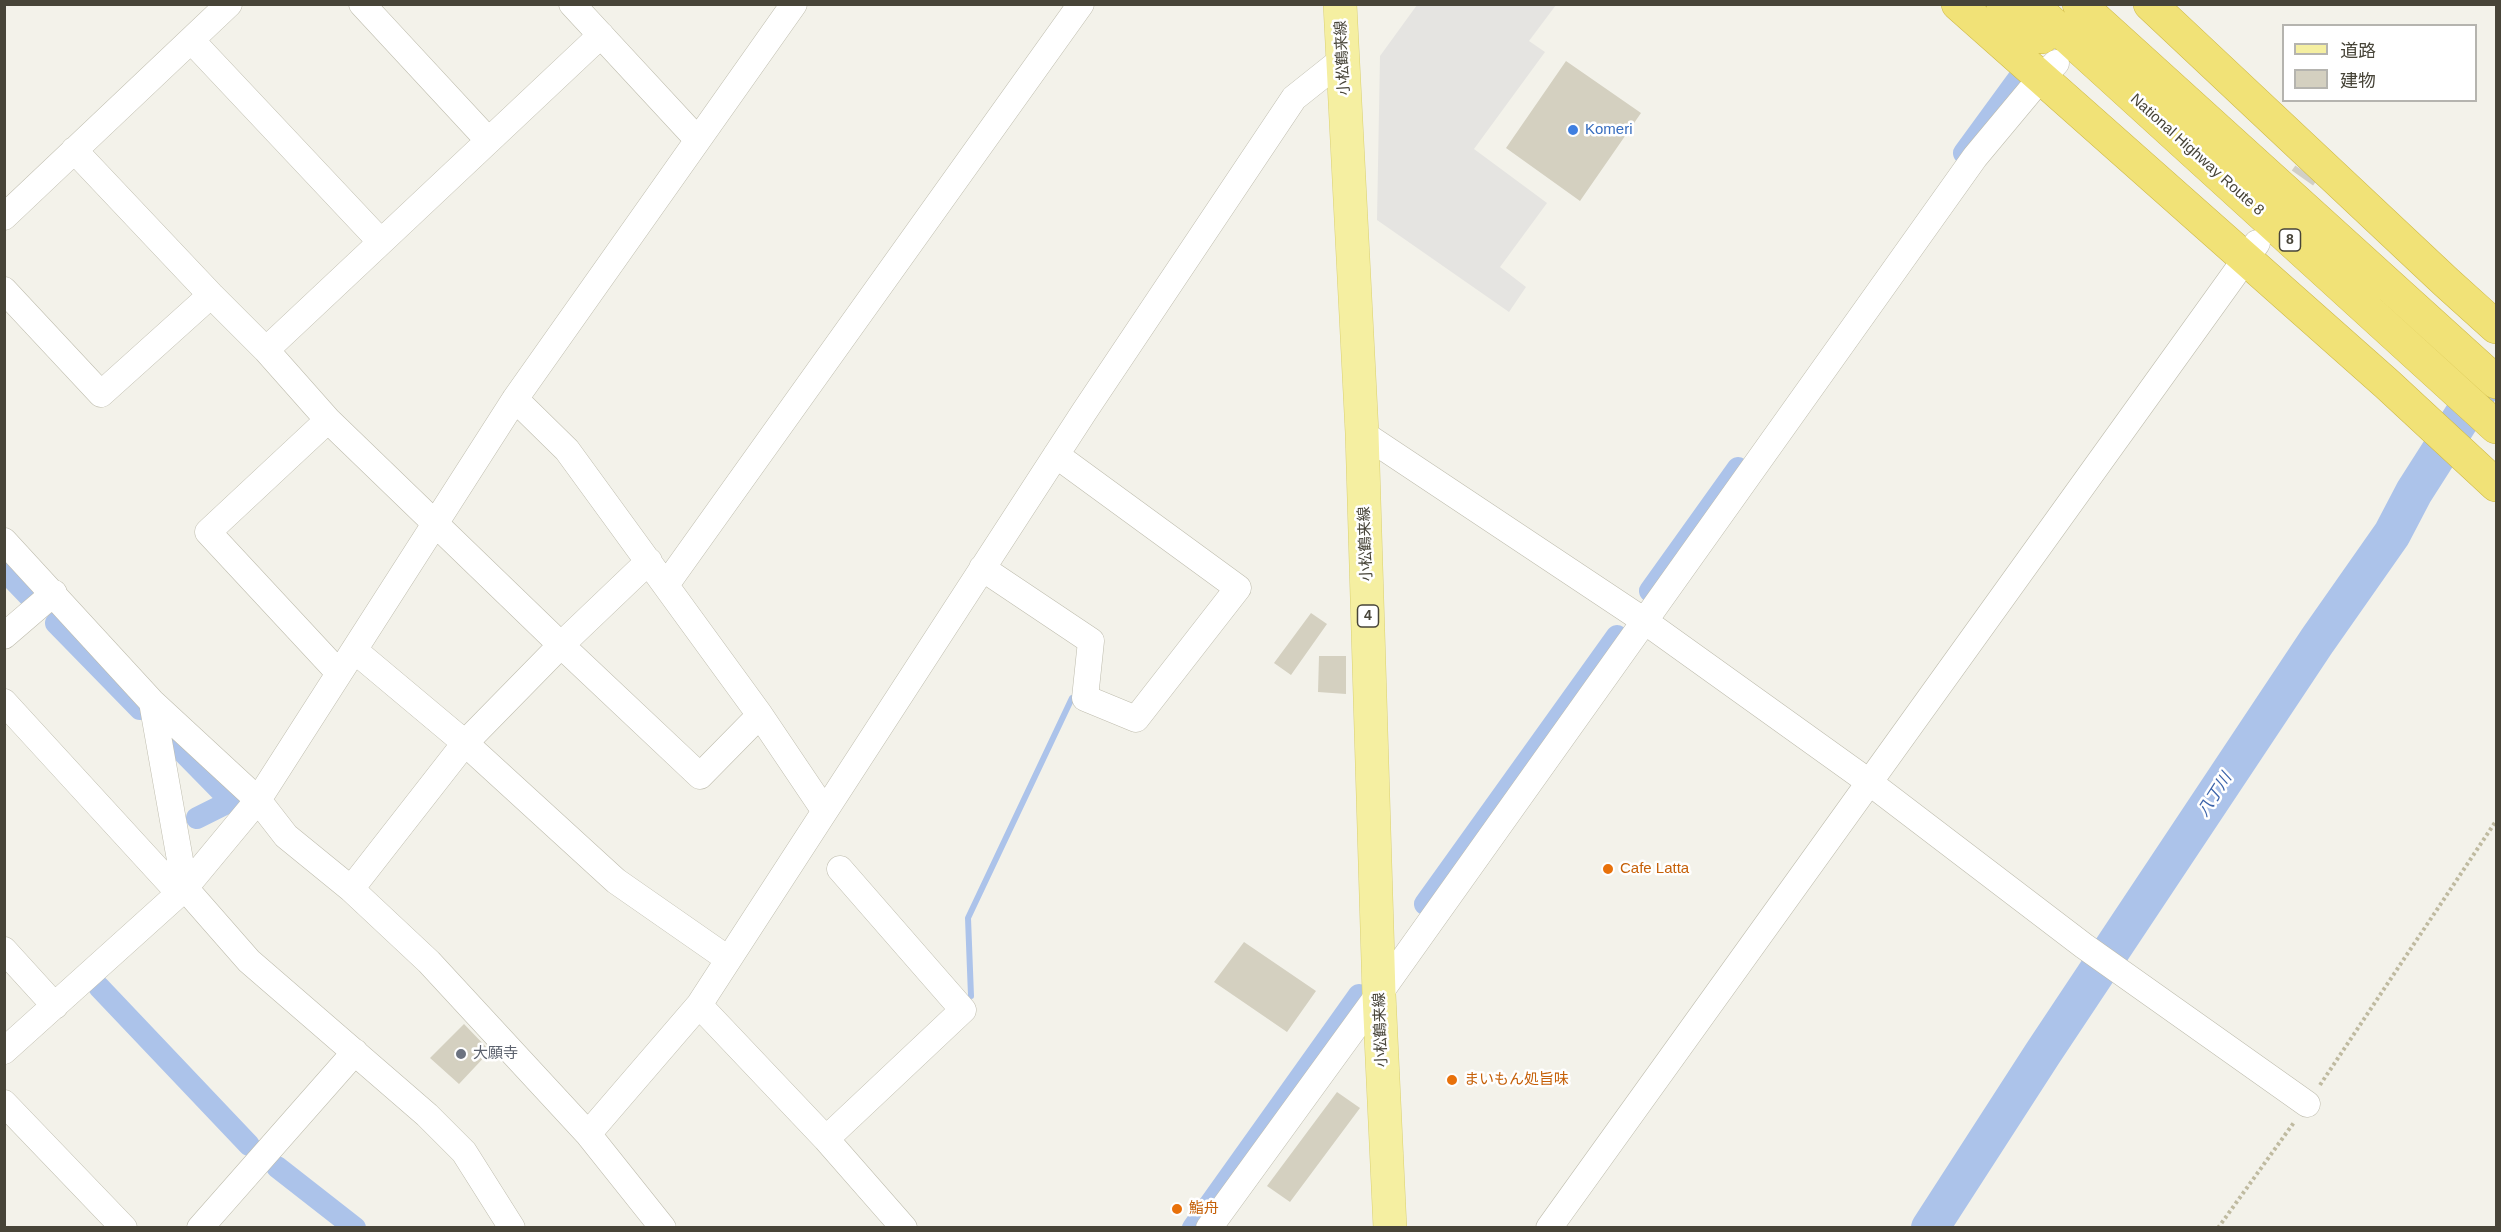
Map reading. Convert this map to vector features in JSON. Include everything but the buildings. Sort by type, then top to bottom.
[{"type":"highway","points":[[1958,4],[2048,71],[2251,251],[2387,384],[2496,485]]},
{"type":"highway","name":"8","points":[[2003,4],[2078,68],[2167,128]]},
{"type":"highway","name":"National Highway Route 8","points":[[2031,4],[2496,427]]},
{"type":"highway","name":"8","points":[[2079,4],[2496,382]]},
{"type":"highway","name":"8","points":[[2104,4],[2144,43],[2191,105]]},
{"type":"highway","points":[[2150,4],[2311,167],[2496,327]]},
{"type":"main road","name":"小松鶴来線","points":[[1340,4],[1362,433],[1379,994],[1390,1227]]},
{"type":"street","points":[[4,217],[229,4]]},
{"type":"street","points":[[362,4],[488,140]]},
{"type":"street","points":[[572,4],[697,139]]},
{"type":"street","points":[[666,585],[1081,4]]},
{"type":"street","points":[[4,1051],[182,890],[258,800],[515,399],[793,5]]},
{"type":"street","points":[[266,350],[601,35]]},
{"type":"street","points":[[191,40],[381,242]]},
{"type":"street","points":[[588,1134],[699,1005],[1056,455],[1294,98],[1343,59]]},
{"type":"street","points":[[1209,1227],[1379,994],[1643,620],[1975,157],[2048,71]]},
{"type":"street","points":[[74,150],[266,350],[328,420],[700,776],[760,715]]},
{"type":"street","points":[[1549,1227],[2251,251]]},
{"type":"street","points":[[4,290],[102,394],[211,295]]},
{"type":"street","points":[[515,399],[567,450],[760,715],[824,810]]},
{"type":"street","points":[[328,420],[208,532],[339,674]]},
{"type":"street","points":[[1362,433],[1643,620],[1869,782],[2084,946],[2307,1104]]},
{"type":"street","points":[[982,568],[1091,641],[1085,698],[1136,719],[1238,588],[1056,455]]},
{"type":"street","points":[[4,541],[152,702],[258,800],[286,837],[351,889],[429,962],[588,1134],[663,1227]]},
{"type":"street","points":[[351,889],[465,743],[648,561]]},
{"type":"street","points":[[4,636],[54,593]]},
{"type":"street","points":[[354,650],[465,743],[616,880],[728,959]]},
{"type":"street","points":[[4,702],[249,961],[427,1115],[464,1152],[512,1227]]},
{"type":"street","points":[[152,702],[182,890]]},
{"type":"street","points":[[826,1139],[963,1010],[840,869]]},
{"type":"street","points":[[4,950],[55,1006]]},
{"type":"street","points":[[699,1005],[826,1139],[904,1227]]},
{"type":"street","points":[[200,1227],[355,1052]]},
{"type":"street","points":[[4,1102],[124,1227]]},
{"type":"path","points":[[2218,1227],[2307,1104],[2496,821]]},
{"type":"shaded area","points":[[1417,5],[1556,5],[1529,41],[1545,52],[1474,149],[1547,203],[1500,267],[1526,287],[1509,312],[1377,220],[1380,56]]},
{"type":"waterway","points":[[1964,153],[2018,79]]},
{"type":"waterway","name":"八丁川","points":[[1930,1228],[2043,1053],[2317,641],[2392,534],[2414,492],[2488,376]]},
{"type":"waterway","points":[[1650,591],[1738,468]]},
{"type":"waterway","points":[[4,570],[31,598]]},
{"type":"waterway","points":[[56,623],[140,709]]},
{"type":"waterway","points":[[1425,904],[1617,636]]},
{"type":"waterway","points":[[971,996],[968,918],[1072,698]]},
{"type":"waterway","points":[[178,747],[231,801],[197,818]]},
{"type":"waterway","points":[[99,987],[249,1145]]},
{"type":"waterway","points":[[1193,1228],[1359,995]]},
{"type":"waterway","points":[[277,1167],[355,1228]]},
{"type":"tunnel","points":[[2280,210],[2306,173]]},
{"type":"place","name":"Komeri","points":[[1573,130]]},
{"type":"place","name":"Cafe Latta","points":[[1608,869]]},
{"type":"place","name":"大願寺","points":[[461,1054]]},
{"type":"place","name":"まいもん処旨味","points":[[1452,1080]]},
{"type":"place","name":"鮨舟","points":[[1177,1209]]}]
